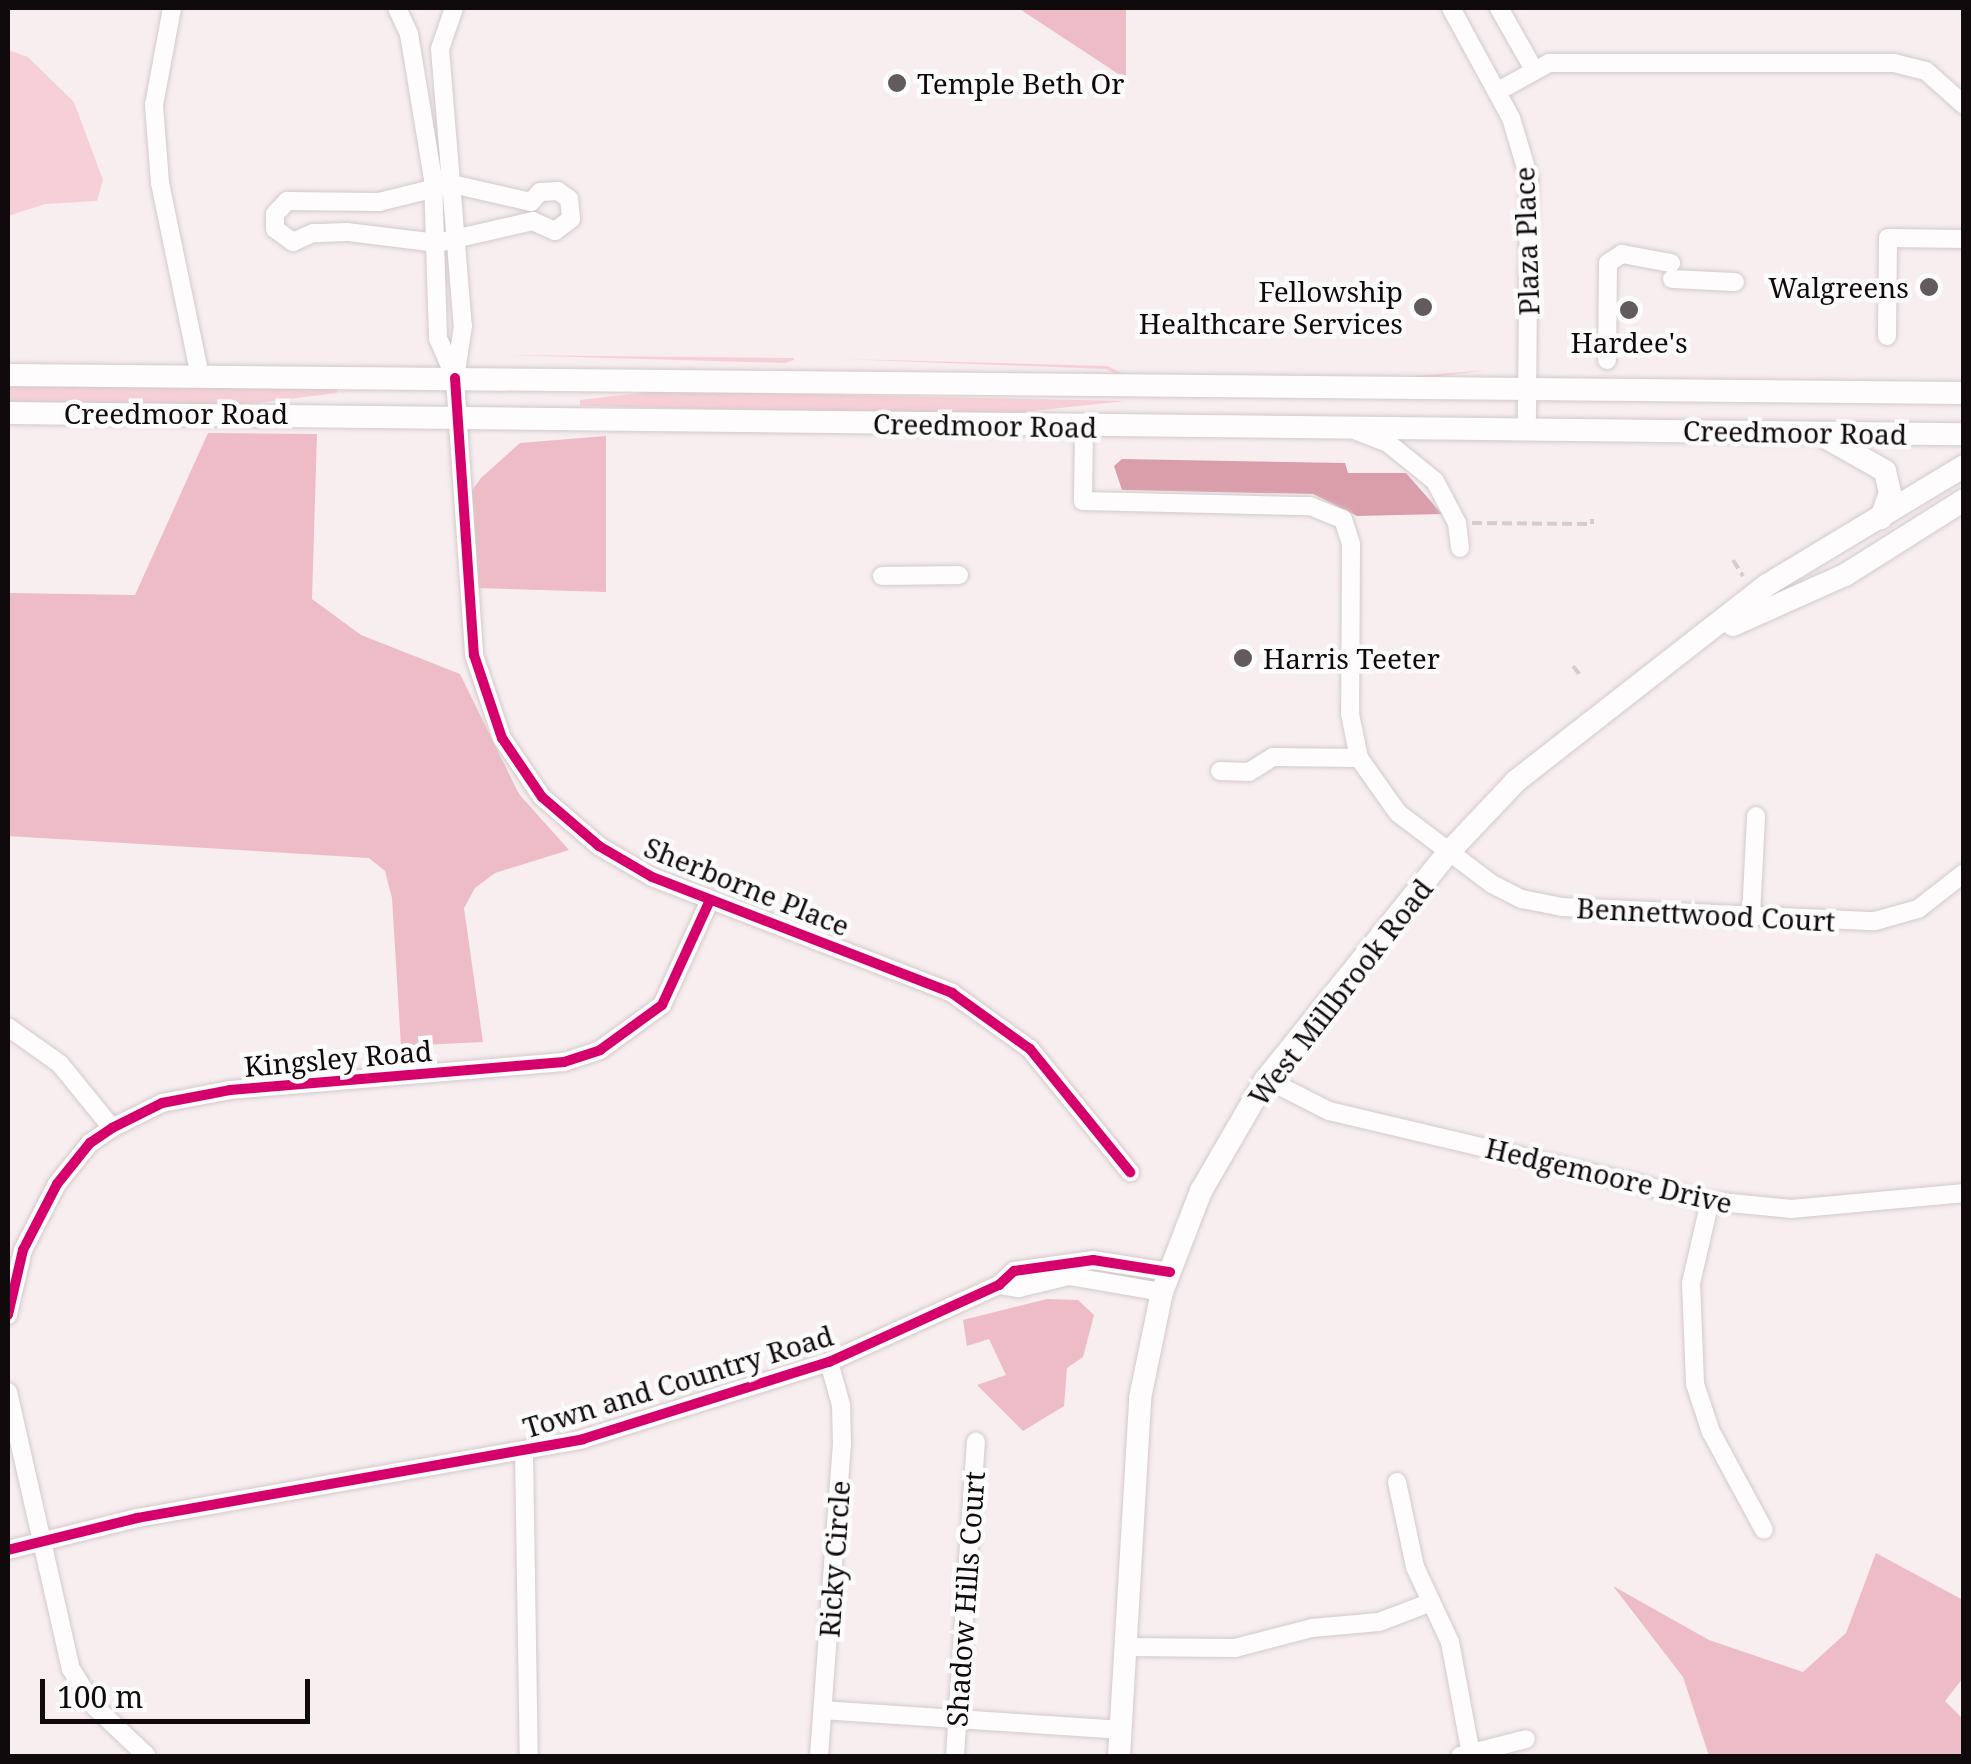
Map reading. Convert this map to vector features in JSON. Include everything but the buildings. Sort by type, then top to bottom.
[{"type":"main road","name":"Creedmoor Road","points":[[8,376],[1964,393]]},
{"type":"main road","name":"Creedmoor Road","points":[[8,413],[457,414],[1352,430],[1964,434]]},
{"type":"main road","points":[[1815,432],[1885,471],[1890,493],[1881,518]]},
{"type":"main road","name":"West Millbrook Road","points":[[1119,1756],[1140,1398],[1166,1282],[1201,1191],[1266,1079],[1448,853],[1567,739],[1712,634],[1768,586],[1964,466]]},
{"type":"main road","name":"West Millbrook Road","points":[[1712,634],[1845,575],[1964,500]]},
{"type":"street","points":[[172,8],[154,105],[160,184],[200,376]]},
{"type":"street","points":[[398,8],[409,34],[434,192],[438,338],[455,378]]},
{"type":"street","points":[[454,8],[440,50],[463,342],[455,378]]},
{"type":"street","name":"Plaza Place","points":[[1451,8],[1498,90],[1529,178],[1527,431]]},
{"type":"street","points":[[1499,8],[1533,68]]},
{"type":"street","points":[[1498,90],[1533,68],[1894,62],[1926,71],[1964,104]]},
{"type":"street","points":[[452,184],[532,212],[456,239],[436,242],[376,233],[313,233],[301,242],[285,240],[274,222],[287,201],[311,206],[434,192],[452,184]]},
{"type":"street","points":[[311,206],[313,233]]},
{"type":"street","points":[[1887,336],[1888,238],[1964,240]]},
{"type":"street","points":[[1607,360],[1608,263],[1622,254],[1672,271],[1735,282]]},
{"type":"street","name":"Sherborne Place","points":[[455,378],[474,655],[502,738],[542,797],[599,846],[710,900],[952,993],[1030,1049],[1130,1172]]},
{"type":"street","points":[[1084,426],[1083,501],[1310,506],[1343,519],[1351,547],[1350,714],[1359,758],[1273,757],[1249,772],[1220,770]]},
{"type":"street","points":[[1352,430],[1388,443],[1434,481],[1457,523],[1460,548]]},
{"type":"street","points":[[882,576],[959,575]]},
{"type":"street","name":"Bennettwood Court","points":[[1359,758],[1385,800],[1448,853],[1522,900],[1875,921],[1918,909],[1964,873]]},
{"type":"street","points":[[1751,916],[1756,816]]},
{"type":"street","name":"Kingsley Road","points":[[8,1314],[24,1250],[57,1184],[90,1143],[112,1128],[162,1103],[230,1090],[564,1062],[600,1050],[636,1030],[662,1005],[710,900]]},
{"type":"street","points":[[8,1027],[60,1064],[112,1128]]},
{"type":"street","name":"Hedgemoore Drive","points":[[1266,1079],[1329,1111],[1710,1201],[1792,1209],[1964,1193]]},
{"type":"street","points":[[1710,1201],[1691,1283],[1695,1384],[1710,1432],[1764,1530]]},
{"type":"street","name":"Town and Country Road","points":[[8,1550],[40,1537],[524,1452],[830,1362],[999,1285],[1019,1288],[1070,1276],[1166,1282]]},
{"type":"street","name":"Ricky Circle","points":[[819,1756],[842,1444],[842,1405],[830,1362]]},
{"type":"street","points":[[8,1392],[71,1669],[94,1707],[147,1756]]},
{"type":"street","name":"Shadow Hills Court","points":[[955,1756],[976,1442]]},
{"type":"street","points":[[524,1452],[529,1756]]},
{"type":"street","points":[[1397,1482],[1429,1603],[1450,1642],[1466,1755],[1526,1739]]},
{"type":"street","points":[[1124,1647],[1235,1648],[1299,1631],[1379,1622],[1429,1603]]},
{"type":"street","points":[[823,1710],[1121,1730]]},
{"type":"path","points":[[1467,523],[1592,524],[1592,519]]},
{"type":"path","points":[[1733,560],[1742,576]]},
{"type":"path","points":[[1573,666],[1580,674]]},
{"type":"shaded area","points":[[1018,8],[1126,8],[1126,79]]},
{"type":"shaded area","points":[[8,50],[28,57],[74,102],[103,180],[97,201],[45,204],[8,216]]},
{"type":"shaded area","points":[[507,355],[794,358],[794,360],[785,363]]},
{"type":"shaded area","points":[[843,359],[1108,366],[1125,375],[1403,377],[1488,370],[1402,381],[1125,379],[1106,369]]},
{"type":"shaded area","points":[[8,385],[337,388],[337,393],[247,404],[8,403]]},
{"type":"shaded area","points":[[659,391],[1125,401],[994,415],[580,406],[580,400]]},
{"type":"shaded area","points":[[208,433],[317,434],[312,599],[361,635],[460,674],[519,794],[569,850],[495,873],[475,888],[464,908],[483,1042],[401,1046],[392,898],[385,871],[369,858],[8,836],[8,593],[135,595]]},
{"type":"shaded area","points":[[606,436],[606,592],[476,588],[470,493],[481,478],[520,443]]},
{"type":"shaded area","points":[[1122,459],[1345,463],[1348,473],[1406,473],[1442,514],[1357,516],[1313,494],[1122,490],[1114,466]]},
{"type":"shaded area","points":[[1047,1299],[1078,1300],[1094,1315],[1083,1357],[1067,1368],[1064,1406],[1023,1431],[977,1385],[1006,1375],[989,1339],[967,1346],[963,1320]]},
{"type":"shaded area","points":[[1876,1553],[1963,1600],[1963,1678],[1945,1701],[1963,1719],[1963,1756],[1709,1756],[1683,1677],[1613,1586],[1709,1640],[1803,1672],[1846,1633]]},
{"type":"cycle path","points":[[455,378],[474,655],[502,738],[542,797],[599,846],[652,877],[952,993],[1030,1049],[1130,1172]]},
{"type":"cycle path","points":[[8,1315],[23,1250],[57,1184],[90,1143],[112,1128],[162,1103],[230,1090],[564,1062],[600,1050],[662,1005],[710,900]]},
{"type":"cycle path","points":[[8,1550],[137,1518],[583,1439],[829,1362],[999,1285],[1014,1271],[1093,1260],[1170,1272]]},
{"type":"place","name":"Temple Beth Or","points":[[897,83]]},
{"type":"place","name":"Walgreens","points":[[1929,287]]},
{"type":"place","name":"Fellowship Healthcare Services","points":[[1423,307]]},
{"type":"place","name":"Hardee's","points":[[1629,310]]},
{"type":"place","name":"Harris Teeter","points":[[1243,658]]}]
